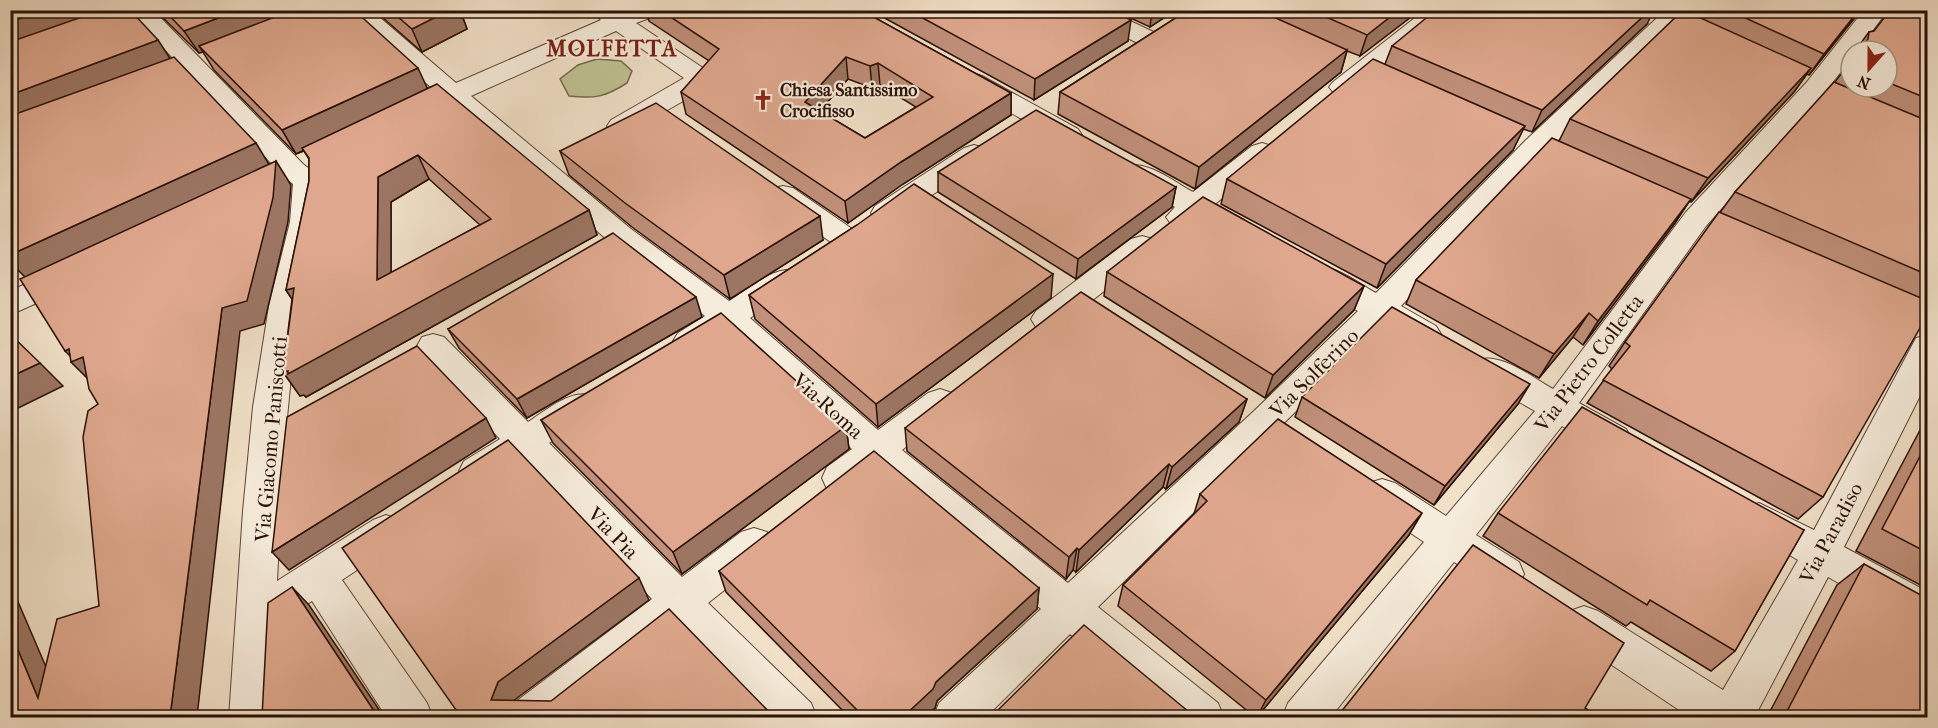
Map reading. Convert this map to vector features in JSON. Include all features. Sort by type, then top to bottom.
[{"type":"street","name":"Via Roma","points":[[356,10],[453,93],[550,163],[621,236],[729,318],[877,450],[1203,717]]},
{"type":"street","points":[[410,114],[610,16],[650,10]]},
{"type":"street","points":[[1087,10],[1161,34],[1122,59]]},
{"type":"street","points":[[1316,107],[1352,65],[1440,10]]},
{"type":"street","name":"Via Pietro Colletta","points":[[1303,717],[1558,407],[1696,218],[1815,88],[1877,10]]},
{"type":"street","name":"Via Giacomo Paniscotti","points":[[138,14],[293,170],[306,180],[308,186],[306,213],[284,308],[267,437],[250,717]]},
{"type":"street","points":[[602,135],[690,87],[697,79],[694,73],[610,16]]},
{"type":"street","name":"Via Solferino","points":[[954,717],[1267,420],[1380,308],[1536,146],[1666,21]]},
{"type":"street","points":[[1352,65],[1395,84]]},
{"type":"street","points":[[951,69],[1024,122],[1105,155],[1257,240]]},
{"type":"street","points":[[654,107],[681,124]]},
{"type":"street","points":[[657,361],[729,318],[828,253],[928,202],[1024,122]]},
{"type":"street","points":[[1029,333],[1062,288],[1196,206],[1279,138]]},
{"type":"street","points":[[760,179],[828,253]]},
{"type":"street","points":[[592,253],[621,236]]},
{"type":"street","points":[[1298,262],[1639,452]]},
{"type":"street","points":[[10,304],[94,264]]},
{"type":"street","points":[[1062,288],[1106,316]]},
{"type":"street","name":"Via Pia","points":[[436,344],[679,602],[796,717]]},
{"type":"street","name":"Via Paradiso","points":[[1730,717],[1821,554],[1928,347]]},
{"type":"street","points":[[529,717],[962,384]]},
{"type":"street","points":[[455,486],[524,440],[606,391]]},
{"type":"street","points":[[1237,400],[1296,439]]},
{"type":"street","points":[[267,437],[298,420]]},
{"type":"street","points":[[1354,476],[1530,590]]},
{"type":"street","points":[[1730,503],[1928,613]]},
{"type":"street","points":[[257,615],[415,512]]},
{"type":"street","points":[[316,576],[412,717]]},
{"type":"street","points":[[1560,609],[1730,717]]},
{"type":"green space","points":[[597,59],[621,61],[632,71],[627,83],[600,96],[569,96],[560,79],[578,65]]},
{"type":"building","points":[[10,10],[43,10],[10,22]]},
{"type":"building","points":[[102,10],[130,10],[158,40],[10,95],[10,42]]},
{"type":"building","points":[[164,10],[239,10],[184,31]]},
{"type":"building","points":[[293,10],[354,10],[418,68],[282,130],[199,46]]},
{"type":"building","points":[[390,10],[450,10],[412,29]]},
{"type":"building","points":[[660,10],[861,10],[1011,93],[901,162],[845,201],[681,92],[719,49]],"holes":[[[846,57],[870,66],[878,63],[933,97],[865,138],[805,102]]]},
{"type":"building","points":[[908,10],[1111,10],[1131,20],[1035,79]]},
{"type":"building","points":[[1188,10],[1258,10],[1347,50],[1199,167],[1060,92]]},
{"type":"building","points":[[1310,10],[1399,10],[1367,35]]},
{"type":"building","points":[[1436,10],[1650,10],[1542,110],[1392,46]]},
{"type":"building","points":[[1683,10],[1811,68],[1708,178],[1570,119]]},
{"type":"building","points":[[1728,10],[1859,10],[1824,54]]},
{"type":"building","points":[[1890,10],[1928,10],[1928,99],[1899,87],[1899,39],[1868,39],[1869,32],[1874,31]]},
{"type":"building","points":[[174,57],[256,143],[10,255],[10,116]]},
{"type":"building","points":[[1373,59],[1525,126],[1386,264],[1227,179]]},
{"type":"building","points":[[1834,82],[1839,84],[1839,99],[1875,99],[1928,121],[1928,275],[1735,192]]},
{"type":"building","points":[[437,84],[589,210],[288,374],[288,371],[283,372],[294,288],[286,290],[309,181],[309,158],[302,148]],"holes":[[[418,155],[491,219],[377,280],[378,177]]]},
{"type":"building","points":[[656,103],[820,216],[724,275],[625,203],[560,151]]},
{"type":"building","points":[[1036,110],[1176,187],[1078,259],[938,172]]},
{"type":"building","points":[[1552,138],[1691,199],[1598,321],[1589,313],[1554,354],[1416,280]]},
{"type":"building","points":[[276,161],[273,198],[247,301],[222,308],[170,717],[10,717],[10,631],[38,698],[57,619],[99,606],[83,437],[88,411],[98,404],[89,389],[83,357],[71,362],[69,349],[65,351],[20,279]]},
{"type":"building","points":[[914,184],[1053,274],[876,404],[749,295],[857,225]]},
{"type":"building","points":[[1203,197],[1364,286],[1273,375],[1107,272]]},
{"type":"building","points":[[1719,212],[1928,301],[1928,314],[1823,497],[1603,380],[1630,346],[1625,342]]},
{"type":"building","points":[[613,233],[696,297],[517,399],[448,329]]},
{"type":"building","points":[[1081,292],[1247,399],[1172,467],[1169,464],[1069,557],[905,428]]},
{"type":"building","points":[[1392,307],[1530,384],[1445,486],[1302,397]]},
{"type":"building","points":[[721,313],[846,426],[673,552],[541,420]]},
{"type":"building","points":[[10,334],[40,363],[10,377]]},
{"type":"building","points":[[417,346],[486,418],[272,552],[287,417]]},
{"type":"building","points":[[1582,407],[1804,530],[1735,651],[1650,600],[1647,605],[1498,513]]},
{"type":"building","points":[[1278,419],[1422,513],[1266,700],[1123,585],[1207,501],[1200,494]]},
{"type":"building","points":[[508,440],[639,578],[498,682],[491,700],[551,701],[669,609],[774,717],[461,717],[342,548]]},
{"type":"building","points":[[1928,441],[1928,553],[1882,529]]},
{"type":"building","points":[[874,451],[1039,588],[936,682],[933,689],[903,717],[864,717],[719,571]]},
{"type":"building","points":[[1473,545],[1624,643],[1585,708],[1599,717],[1337,717]]},
{"type":"building","points":[[1864,564],[1928,599],[1928,717],[1784,717]]},
{"type":"building","points":[[292,587],[378,717],[262,717],[268,603]]},
{"type":"building","points":[[1084,625],[1195,717],[991,717]]},
{"type":"place","name":"Chiesa Santissimo Crocifisso","points":[[763,100]]},
{"type":"district","name":"MOLFETTA","points":[[612,49]]}]
